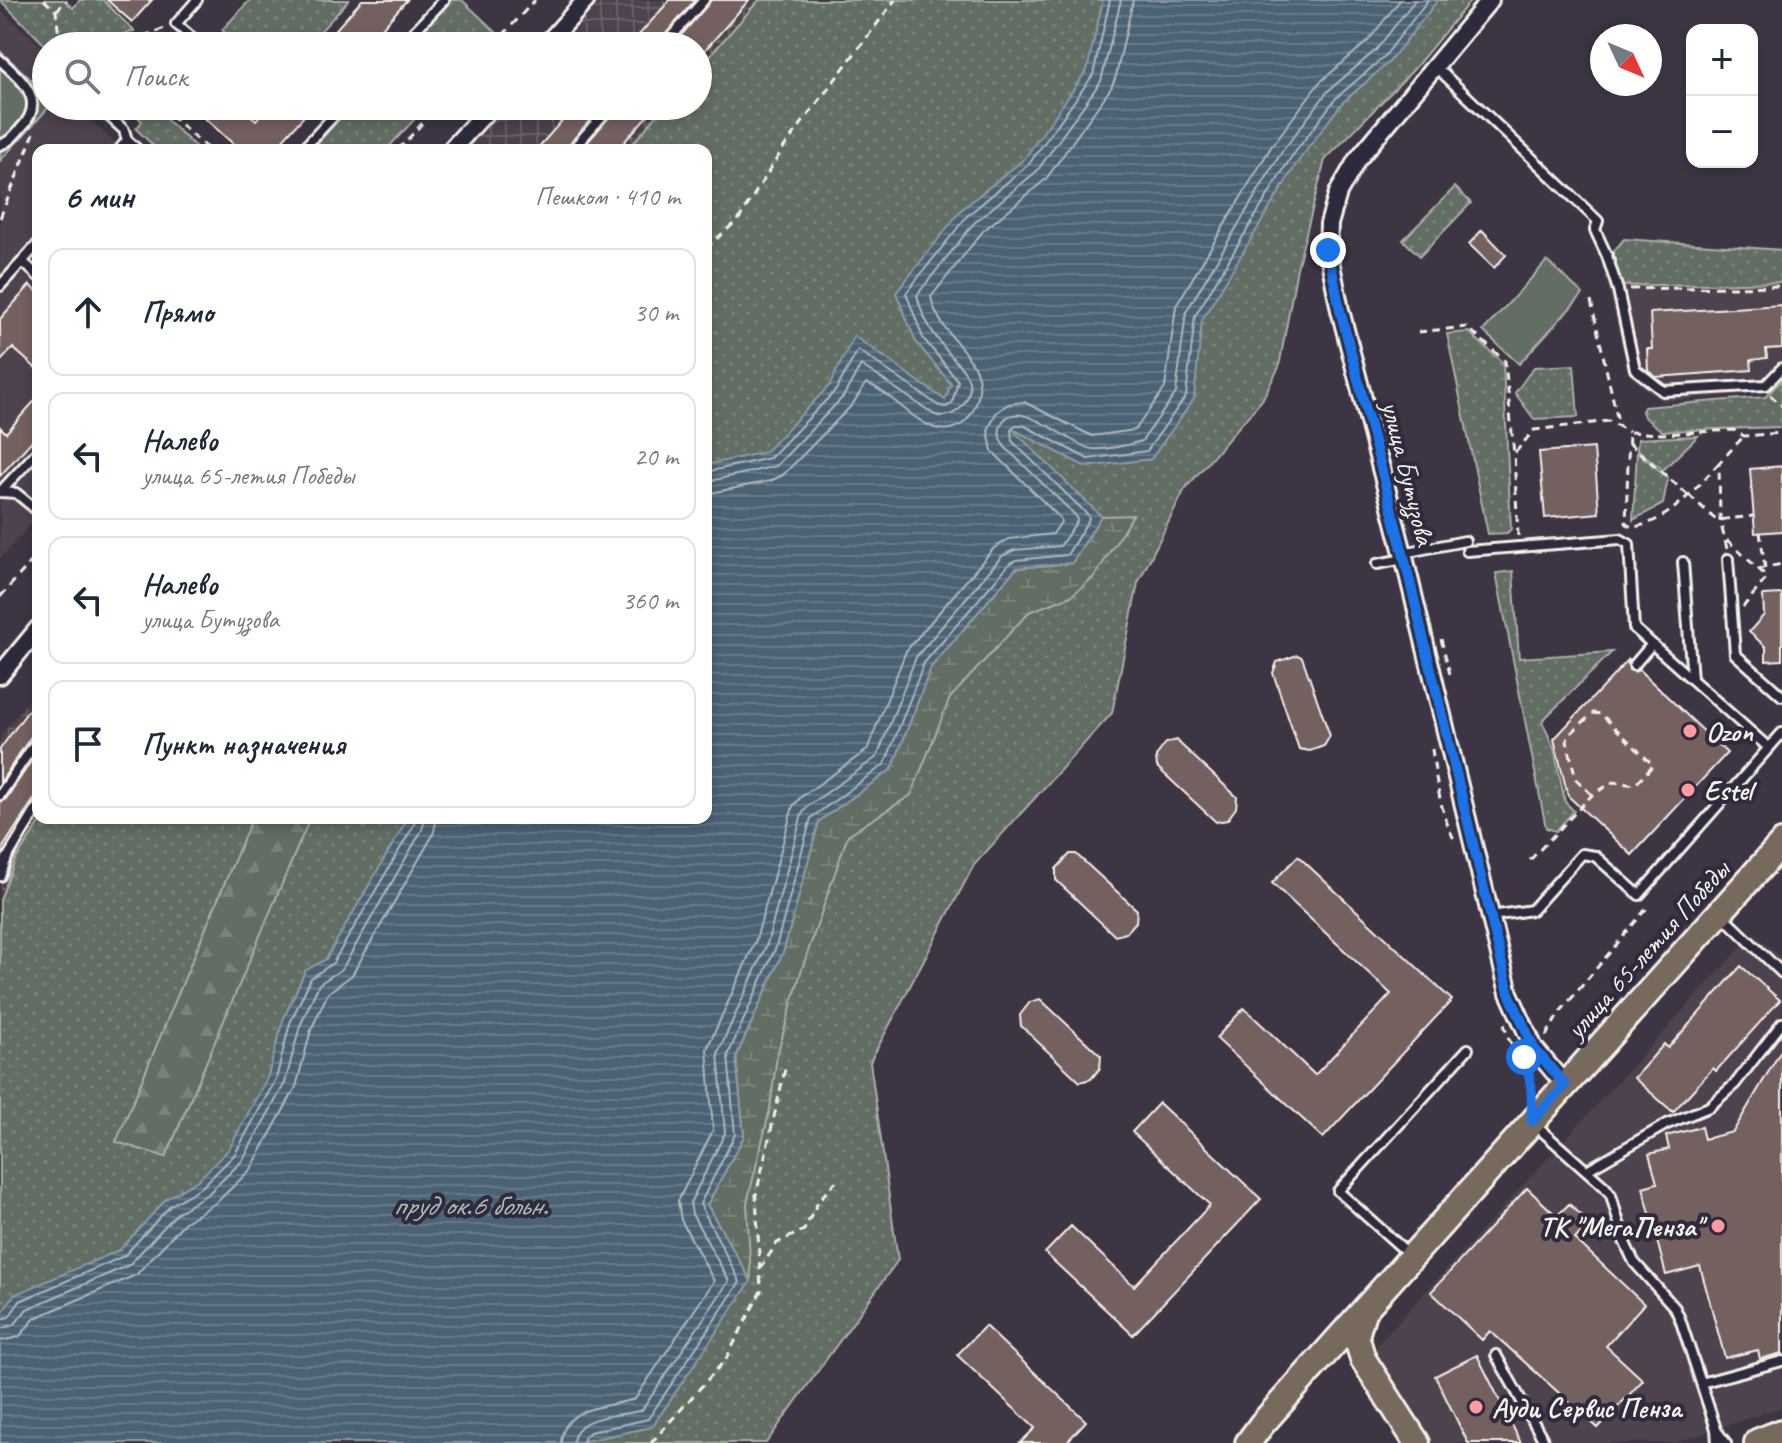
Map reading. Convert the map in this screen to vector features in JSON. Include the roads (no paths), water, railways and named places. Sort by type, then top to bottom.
[{"type":"highway","points":[[1759,1443],[1782,1434]]},
{"type":"main road","name":"улица 65-летия Победы","points":[[1248,1443],[1532,1121],[1780,849]]},
{"type":"main road","points":[[1364,1310],[1356,1336],[1363,1359],[1417,1443]]},
{"type":"street","name":"улица Бутузова","points":[[1490,0],[1357,160],[1338,193],[1329,224],[1328,250],[1340,310],[1509,993],[1534,1048],[1565,1085]]},
{"type":"street","points":[[557,32],[582,1]]},
{"type":"street","points":[[456,144],[478,120]]},
{"type":"street","points":[[0,675],[32,636]]},
{"type":"lane","points":[[185,32],[176,24],[197,0]]},
{"type":"lane","points":[[413,32],[444,0]]},
{"type":"lane","points":[[675,32],[704,0]]},
{"type":"lane","points":[[0,60],[26,86],[31,95],[32,109],[27,123],[8,142],[0,145]]},
{"type":"lane","points":[[1435,66],[1598,221],[1595,230],[1618,290],[1635,369],[1663,391],[1766,385],[1782,368]]},
{"type":"lane","points":[[113,120],[124,130],[131,144]]},
{"type":"lane","points":[[308,144],[330,120]]},
{"type":"lane","points":[[577,144],[599,120]]},
{"type":"lane","points":[[124,144],[127,140]]},
{"type":"lane","points":[[0,286],[32,251]]},
{"type":"lane","points":[[23,262],[32,270]]},
{"type":"lane","points":[[0,492],[32,457]]},
{"type":"lane","points":[[0,492],[16,493],[32,506]]},
{"type":"lane","points":[[1377,564],[1403,556],[1466,546],[1519,547],[1620,539],[1627,542],[1634,628],[1769,748]]},
{"type":"lane","points":[[1728,559],[1735,654],[1782,696]]},
{"type":"lane","points":[[1683,562],[1692,679]]},
{"type":"lane","points":[[1634,665],[1652,644]]},
{"type":"lane","points":[[1490,917],[1532,910],[1582,854],[1587,853],[1595,856],[1639,895],[1782,733]]},
{"type":"lane","points":[[0,795],[32,748]]},
{"type":"lane","points":[[0,876],[7,858],[32,817]]},
{"type":"lane","points":[[1720,913],[1782,973]]},
{"type":"lane","points":[[1587,1170],[1667,1124],[1709,1107],[1735,1084],[1782,1023]]},
{"type":"lane","points":[[1412,1256],[1338,1191],[1468,1049]]},
{"type":"lane","points":[[1532,1121],[1611,1195],[1624,1241],[1634,1262],[1675,1308],[1716,1429],[1717,1443]]},
{"type":"lane","points":[[1496,1355],[1545,1443]]},
{"type":"lane","points":[[1701,1383],[1782,1361]]},
{"type":"lane","points":[[1716,1429],[1726,1443]]},
{"type":"water","name":"пруд ок.6 больн.","points":[[1103,0],[1438,0],[1389,62],[1342,103],[1297,163],[1202,320],[1194,399],[1151,459],[1086,467],[1011,428],[1101,516],[1072,563],[1016,568],[931,667],[892,769],[819,821],[784,950],[736,1057],[744,1136],[707,1205],[751,1281],[652,1427],[575,1443],[0,1443],[0,1316],[14,1295],[120,1250],[166,1199],[198,1180],[229,1149],[268,1076],[283,1020],[305,971],[326,959],[405,824],[712,824],[712,464],[765,452],[830,385],[854,336],[945,400],[951,384],[916,342],[896,293],[961,210],[1024,159],[1087,70]]},
{"type":"place","name":"Ozon","points":[[1690,731]]},
{"type":"place","name":"Estel","points":[[1688,790]]},
{"type":"place","name":"ТК \"МегаПенза\"","points":[[1718,1226]]},
{"type":"place","name":"Ауди Сервис Пенза","points":[[1476,1407]]}]
